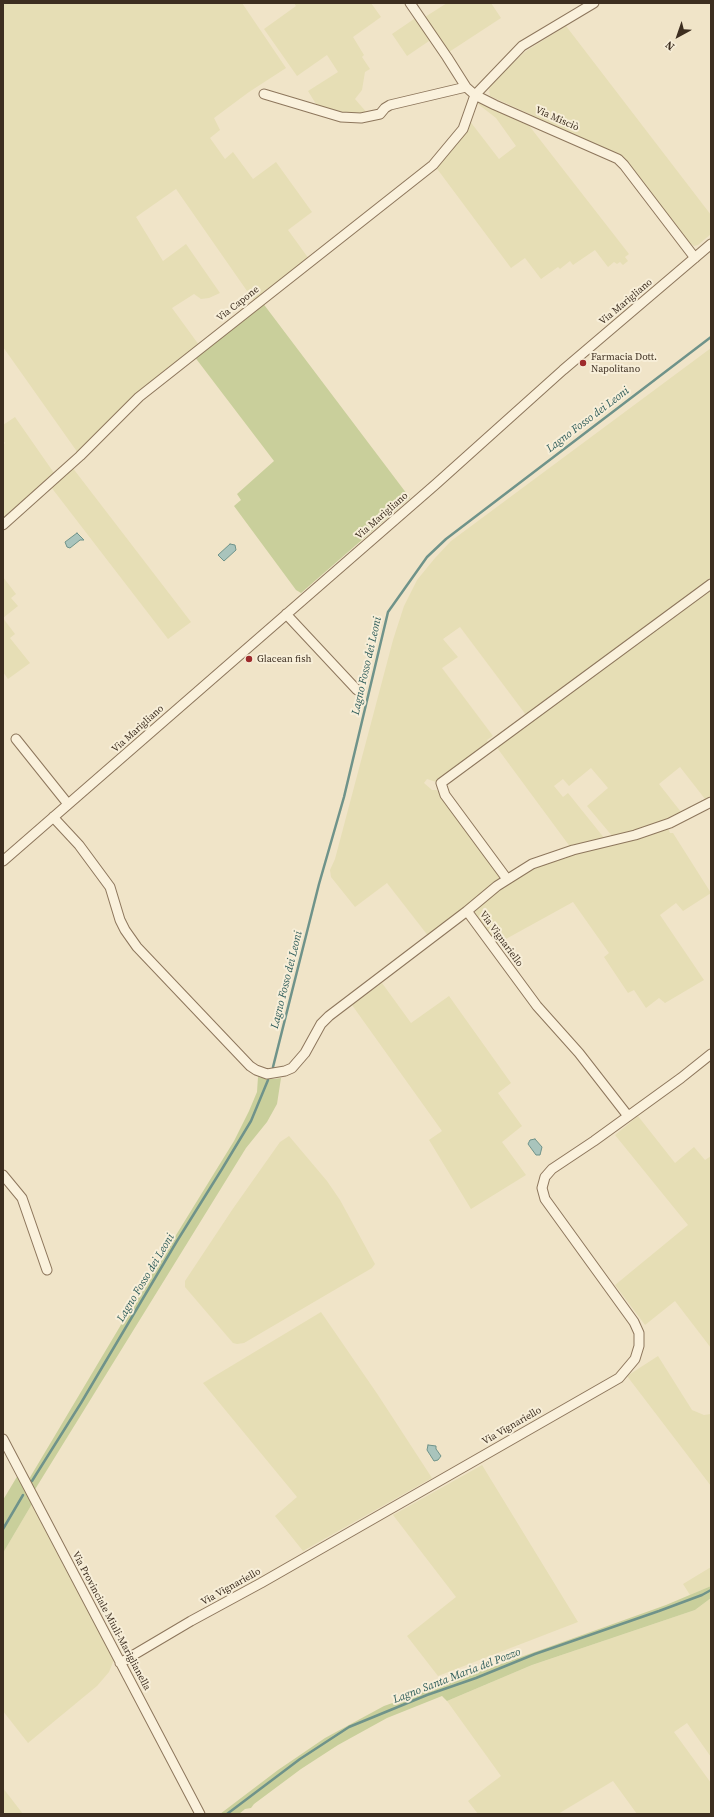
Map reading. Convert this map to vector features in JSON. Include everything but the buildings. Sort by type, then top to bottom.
[{"type":"street","name":"Via Misciò","points":[[410,3],[466,87],[476,95],[618,159],[696,258]]},
{"type":"street","points":[[476,95],[522,46],[594,3]]},
{"type":"street","points":[[264,94],[341,117],[361,118],[380,114],[390,105],[466,87]]},
{"type":"street","name":"Via Capone","points":[[3,525],[80,456],[139,397],[433,165],[463,129],[476,95]]},
{"type":"street","name":"Via Marigliano","points":[[4,859],[436,484],[563,370],[711,244]]},
{"type":"street","points":[[507,880],[445,795],[441,783],[711,584]]},
{"type":"street","points":[[286,614],[357,690]]},
{"type":"street","points":[[16,739],[68,804]]},
{"type":"street","name":"Via Vignariello","points":[[628,1116],[579,1053],[527,994],[467,911],[485,895],[507,880],[542,860],[573,850],[635,835],[670,823],[711,802]]},
{"type":"street","points":[[53,817],[79,845],[110,887],[120,920],[125,930],[147,957],[250,1066],[267,1074],[277,1073],[292,1068],[305,1053],[316,1031],[330,1016],[467,911]]},
{"type":"street","name":"Via Vignariello","points":[[120,1663],[191,1621],[261,1583],[619,1378],[635,1359],[639,1346],[639,1333],[634,1322],[545,1199],[542,1188],[545,1177],[552,1169],[710,1056]]},
{"type":"street","points":[[3,1174],[22,1198],[47,1270]]},
{"type":"street","name":"Via Provinciale Miuli-Mariglianella","points":[[3,1439],[200,1814]]},
{"type":"shaded area","points":[[3,3],[242,3],[286,68],[249,92],[214,118],[220,130],[210,138],[225,159],[233,152],[253,179],[276,162],[312,212],[288,230],[309,259],[254,301],[176,189],[136,217],[163,261],[186,244],[220,293],[209,298],[201,299],[194,294],[172,308],[199,345],[78,453],[3,347]]},
{"type":"shaded area","points":[[294,3],[371,3],[381,17],[353,37],[364,55],[362,57],[370,69],[365,72],[362,90],[355,99],[368,114],[339,113],[322,108],[316,104],[308,91],[338,72],[327,55],[297,76],[264,29],[296,6]]},
{"type":"shaded area","points":[[447,3],[491,3],[501,18],[449,52],[425,17]]},
{"type":"shaded area","points":[[417,17],[432,39],[407,56],[392,34]]},
{"type":"shaded area","points":[[566,26],[711,215],[711,234],[698,245],[694,246],[687,241],[622,156],[490,96],[489,89],[493,82],[526,51]]},
{"type":"shaded area","points":[[480,101],[527,123],[629,254],[625,257],[628,261],[623,265],[620,262],[617,264],[614,262],[608,267],[595,250],[573,265],[570,261],[560,269],[558,267],[541,279],[525,258],[511,268],[435,166],[469,120],[499,159],[516,146],[496,118],[478,104]]},
{"type":"shaded area","points":[[711,348],[711,578],[526,715],[460,627],[443,639],[458,657],[442,668],[493,736],[487,740],[489,744],[444,777],[436,782],[427,779],[424,783],[432,790],[440,792],[499,873],[499,878],[429,937],[387,883],[355,907],[331,877],[330,870],[335,859],[393,640],[404,606],[417,580],[451,541]]},
{"type":"shaded area","points":[[15,417],[54,473],[3,520],[3,445],[5,443],[3,440],[3,425]]},
{"type":"shaded area","points":[[72,467],[191,622],[168,639],[51,487]]},
{"type":"shaded area","points":[[3,577],[16,594],[11,598],[18,606],[3,618]]},
{"type":"shaded area","points":[[711,586],[711,796],[705,799],[680,767],[659,784],[681,812],[664,822],[613,837],[587,806],[608,788],[591,768],[569,786],[563,779],[554,786],[563,797],[568,793],[605,839],[571,848],[495,745]]},
{"type":"shaded area","points":[[3,618],[15,634],[10,638],[30,663],[8,679],[3,672]]},
{"type":"shaded area","points":[[668,828],[670,833],[673,833],[711,893],[683,911],[676,903],[660,915],[704,980],[665,1003],[659,998],[646,1008],[634,990],[628,993],[604,957],[609,953],[573,902],[495,945],[475,915],[475,911],[479,904],[534,867],[557,858]]},
{"type":"shaded area","points":[[382,983],[411,1023],[449,996],[511,1083],[498,1093],[522,1126],[502,1142],[526,1175],[471,1209],[429,1140],[442,1131],[352,1005]]},
{"type":"shaded area","points":[[638,1116],[675,1163],[694,1147],[705,1160],[711,1156],[711,1348],[675,1301],[645,1325],[615,1285],[688,1225],[615,1135]]},
{"type":"shaded area","points":[[289,1136],[327,1181],[340,1200],[375,1264],[372,1268],[244,1343],[233,1343],[185,1287],[185,1281],[232,1210],[280,1142]]},
{"type":"shaded area","points":[[321,1312],[378,1395],[432,1478],[303,1551],[275,1516],[297,1497],[203,1383]]},
{"type":"shaded area","points":[[658,1356],[692,1410],[704,1415],[711,1414],[711,1486],[627,1376]]},
{"type":"shaded area","points":[[482,1465],[578,1622],[438,1676],[407,1636],[456,1597],[393,1515]]},
{"type":"shaded area","points":[[32,1504],[113,1657],[113,1662],[109,1672],[97,1686],[28,1743],[3,1711],[3,1553]]},
{"type":"shaded area","points":[[711,1567],[711,1586],[690,1595],[683,1584]]},
{"type":"shaded area","points":[[711,1598],[711,1757],[687,1723],[674,1732],[711,1783],[711,1814],[637,1814],[613,1781],[558,1814],[478,1814],[468,1801],[501,1776],[447,1701],[532,1665],[695,1610]]},
{"type":"shaded area","points":[[3,1788],[23,1814],[3,1814]]},
{"type":"green space","points":[[262,302],[410,498],[301,593],[296,590],[234,506],[241,500],[237,494],[274,461],[194,356]]},
{"type":"green space","points":[[258,1077],[274,1079],[281,1078],[277,1104],[267,1122],[246,1148],[34,1491],[29,1479],[128,1313],[234,1141],[257,1092]]},
{"type":"green space","points":[[18,1475],[32,1504],[3,1553],[3,1500]]},
{"type":"green space","points":[[711,1586],[711,1598],[695,1610],[532,1665],[447,1701],[442,1696],[387,1718],[338,1745],[301,1769],[254,1804],[251,1808],[245,1809],[239,1814],[220,1814],[278,1770],[325,1738],[384,1706],[666,1605]]},
{"type":"water","points":[[77,533],[84,540],[80,540],[70,548],[67,547],[65,542]]},
{"type":"water","points":[[230,544],[235,545],[236,550],[224,561],[218,555]]},
{"type":"water","points":[[535,1139],[542,1147],[540,1155],[536,1155],[528,1144],[530,1140]]},
{"type":"water","points":[[428,1445],[436,1446],[436,1449],[441,1456],[438,1460],[434,1461],[427,1450]]},
{"type":"waterway","name":"Lagno Fosso dei Leoni","points":[[273,1067],[319,884],[344,797],[388,612],[427,557],[446,539],[711,337]]},
{"type":"waterway","name":"Lagno Fosso dei Leoni","points":[[32,1481],[81,1403],[177,1241],[251,1121],[268,1080]]},
{"type":"waterway","name":"Lagno Fosso dei Leoni","points":[[3,1529],[23,1495]]},
{"type":"waterway","name":"Lagno Santa Maria del Pozzo","points":[[227,1814],[300,1759],[349,1727],[427,1695],[476,1678],[535,1654],[659,1611],[702,1595],[711,1590]]},
{"type":"place","name":"Farmacia Dott. Napolitano","points":[[583,363]]},
{"type":"place","name":"Glacean fish","points":[[249,659]]}]
